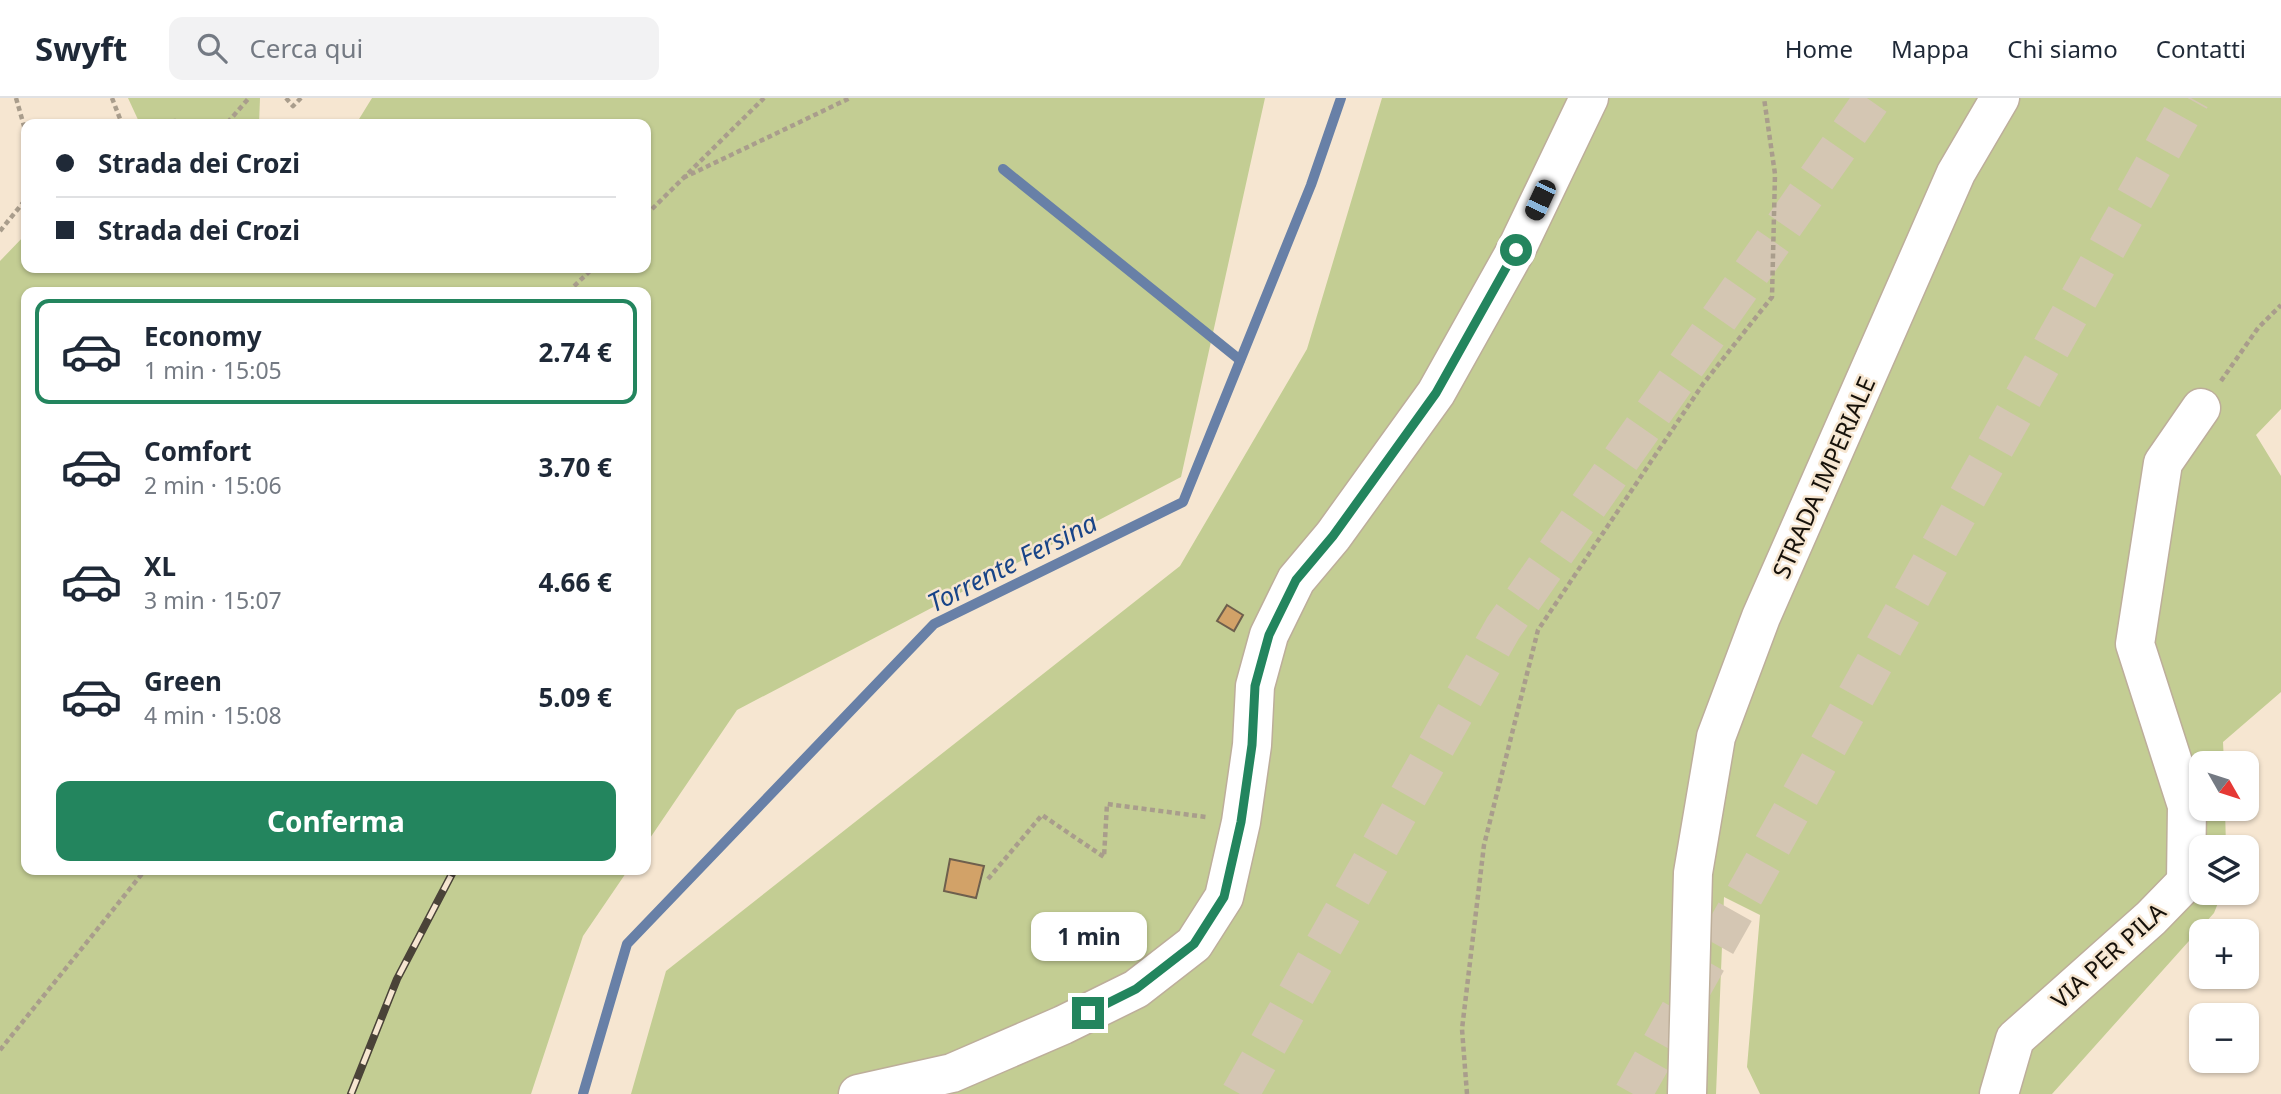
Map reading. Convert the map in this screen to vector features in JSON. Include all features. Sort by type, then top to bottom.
[{"type":"street","points":[[858,1094],[952,1073],[1063,1025],[1136,989],[1194,944],[1224,897],[1241,822],[1252,745],[1255,686],[1269,635],[1296,580],[1333,536],[1436,393],[1516,250],[1590,98]]},
{"type":"street","name":"STRADA IMPERIALE","points":[[1687,1094],[1693,873],[1716,737],[1761,617],[1956,173],[2000,98]]},
{"type":"street","name":"VIA PER PILA","points":[[1999,1094],[2015,1039],[2151,918],[2186,882],[2187,806],[2135,644],[2163,463],[2201,408]]},
{"type":"path","points":[[16,98],[22,119]]},
{"type":"path","points":[[112,98],[120,119]]},
{"type":"path","points":[[231,119],[249,98]]},
{"type":"path","points":[[286,98],[293,106],[301,98]]},
{"type":"path","points":[[651,210],[764,98]]},
{"type":"path","points":[[683,178],[850,98]]},
{"type":"path","points":[[1466,1094],[1462,1029],[1484,845],[1538,629],[1703,384],[1772,297],[1775,174],[1764,98]]},
{"type":"path","points":[[0,231],[21,205]]},
{"type":"path","points":[[573,287],[588,273]]},
{"type":"path","points":[[2201,408],[2258,328],[2281,305]]},
{"type":"path","points":[[988,878],[1042,815],[1104,857],[1107,804],[1241,822]]},
{"type":"path","points":[[0,1050],[141,875]]},
{"type":"green space","points":[[128,98],[260,98],[259,119],[138,119]]},
{"type":"green space","points":[[372,98],[1265,98],[1181,477],[737,710],[651,837],[651,287],[21,287],[21,875],[625,875],[583,936],[531,1094],[0,1094],[0,261],[21,239],[21,273],[651,273],[651,119],[359,119]]},
{"type":"green space","points":[[1382,98],[2281,98],[2281,409],[2256,435],[2281,476],[2281,692],[2223,742],[2223,751],[2189,751],[2189,821],[2225,821],[2226,835],[2189,835],[2189,905],[2217,905],[2214,913],[2209,919],[2189,919],[2189,941],[2052,1094],[1760,1094],[1747,1067],[1760,915],[1724,897],[1716,1094],[631,1094],[666,971],[1180,566],[1307,349]]},
{"type":"building","points":[[1227,605],[1243,615],[1234,631],[1217,621]]},
{"type":"building","points":[[950,859],[984,866],[976,898],[944,891]]},
{"type":"waterway","name":"Torrente Fersina","points":[[583,1094],[627,944],[934,624],[1183,502],[1311,185],[1341,98]]},
{"type":"waterway","points":[[1003,169],[1240,360]]},
{"type":"tunnel","points":[[1240,1094],[1503,628],[1873,98]]},
{"type":"tunnel","points":[[1633,1094],[2191,98]]},
{"type":"railway","points":[[351,1094],[397,979],[451,875]]},
{"type":"route","points":[[1088,1013],[1136,989],[1194,944],[1224,897],[1241,822],[1252,745],[1255,686],[1269,635],[1296,580],[1333,536],[1436,393],[1516,250]]}]
